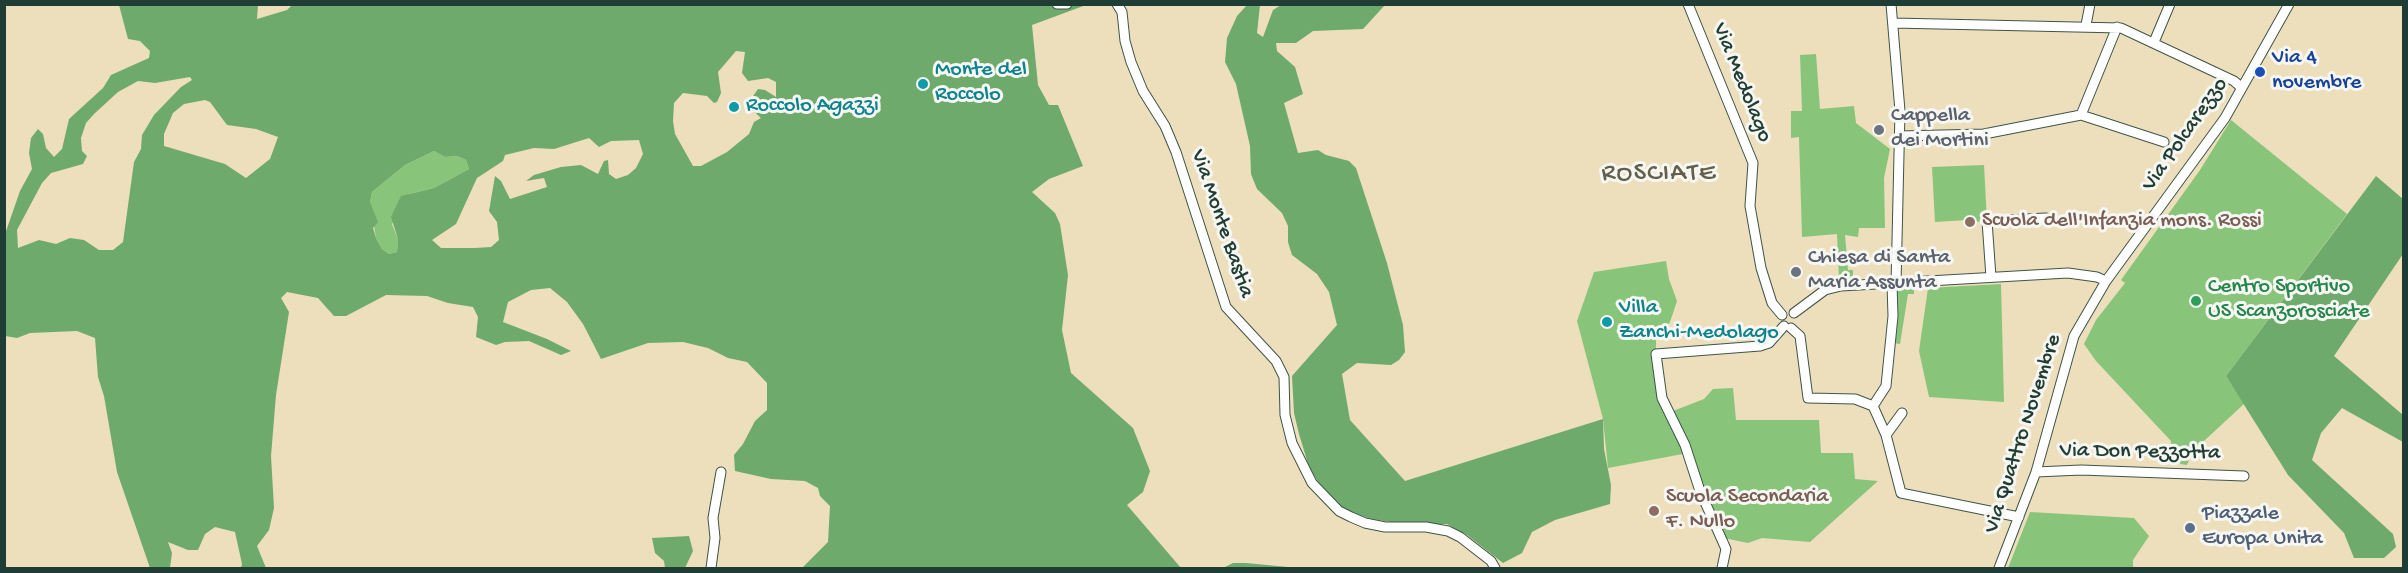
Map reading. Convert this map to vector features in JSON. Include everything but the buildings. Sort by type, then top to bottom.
[{"type":"street","points":[[1057,4],[1067,4]]},
{"type":"street","name":"Via Monte Bastia","points":[[1117,4],[1122,12],[1125,41],[1131,62],[1143,91],[1165,126],[1176,152],[1226,307],[1276,361],[1284,377],[1285,415],[1292,443],[1312,483],[1339,511],[1351,517],[1365,523],[1385,527],[1426,527],[1448,531],[1460,537],[1496,568]]},
{"type":"street","name":"Via Medolago","points":[[1688,4],[1753,163],[1750,206],[1761,268],[1772,303],[1782,315],[1787,327],[1800,336],[1808,398],[1855,399],[1873,406]]},
{"type":"street","points":[[1891,4],[1900,111],[1892,337],[1886,386],[1873,406],[1886,435],[1901,493],[2019,517]]},
{"type":"street","points":[[2086,26],[2090,4]]},
{"type":"street","points":[[2154,42],[2170,4]]},
{"type":"street","name":"Via Polcarezzo","points":[[2106,281],[2225,117],[2289,4]]},
{"type":"street","points":[[1893,23],[2117,27],[2235,81],[2242,88]]},
{"type":"street","points":[[2081,115],[2117,27]]},
{"type":"street","points":[[1899,136],[1984,134],[2081,115],[2164,142]]},
{"type":"street","points":[[1991,277],[1987,221],[2046,218]]},
{"type":"street","points":[[1782,315],[1786,312],[1794,313],[1825,290],[1841,286],[2068,273],[2097,277],[2106,281]]},
{"type":"street","name":"Via Quattro Novembre","points":[[1999,568],[2036,472],[2074,336],[2106,281]]},
{"type":"street","points":[[1722,568],[1726,549],[1700,491],[1686,445],[1662,398],[1656,354],[1761,346],[1769,343],[1787,327],[1796,324],[1794,313]]},
{"type":"street","points":[[1886,435],[1902,413]]},
{"type":"street","name":"Via Don Pezzotta","points":[[2036,472],[2090,470],[2244,476]]},
{"type":"street","points":[[711,568],[713,518],[721,472]]},
{"type":"green space","points":[[293,4],[1086,5],[1032,25],[1038,85],[1049,105],[1058,105],[1083,166],[1049,179],[1032,192],[1055,213],[1060,224],[1068,275],[1062,330],[1071,373],[1133,428],[1150,471],[1143,492],[1127,505],[1181,568],[802,568],[828,542],[830,506],[820,496],[818,488],[805,481],[771,479],[735,471],[734,455],[743,444],[755,421],[767,410],[767,383],[747,362],[728,358],[708,348],[683,342],[648,343],[601,359],[583,324],[567,302],[550,288],[531,290],[508,302],[503,322],[571,351],[561,355],[529,341],[505,342],[496,345],[476,337],[478,317],[473,307],[448,303],[427,296],[386,295],[346,316],[334,316],[318,298],[287,292],[281,298],[289,312],[276,395],[271,456],[274,508],[269,530],[257,546],[266,568],[241,568],[235,532],[215,527],[205,534],[198,550],[188,550],[168,542],[172,553],[170,568],[150,568],[117,472],[104,396],[98,377],[95,338],[77,331],[30,333],[17,338],[5,336],[4,237],[20,191],[32,169],[29,153],[31,138],[38,129],[43,134],[46,148],[54,157],[62,149],[69,119],[103,88],[111,75],[149,58],[150,51],[140,41],[128,39],[119,5],[258,5],[257,19],[287,10]],"holes":[[[736,51],[745,52],[742,73],[748,81],[768,78],[776,82],[776,97],[765,90],[758,89],[747,105],[761,118],[754,122],[749,134],[727,152],[701,166],[693,166],[675,134],[674,103],[683,93],[707,96],[714,103],[717,102],[721,93],[718,72]],[[190,77],[192,80],[181,87],[154,115],[142,135],[141,149],[134,162],[123,242],[113,250],[99,250],[84,240],[70,238],[56,244],[39,240],[18,248],[17,230],[42,183],[51,173],[83,164],[87,156],[82,151],[81,138],[86,123],[118,92],[138,81],[155,83]],[[205,100],[210,102],[227,125],[256,129],[278,137],[270,159],[246,178],[225,164],[164,146],[164,134],[173,113],[184,104]],[[589,138],[599,147],[611,141],[639,140],[643,154],[636,168],[628,175],[616,179],[609,174],[608,160],[604,161],[598,174],[581,165],[561,167],[534,175],[526,181],[544,178],[547,187],[510,199],[501,181],[495,176],[489,211],[497,222],[499,240],[491,247],[475,248],[441,248],[432,240],[456,224],[477,178],[503,161],[505,155],[534,148],[554,149]],[[434,151],[445,157],[457,156],[466,160],[469,169],[434,188],[401,196],[391,217],[398,239],[397,252],[389,254],[382,249],[373,228],[378,222],[370,202],[372,192],[405,165]]]},
{"type":"green space","points":[[1247,5],[1260,5],[1257,33],[1263,37],[1273,10],[1281,5],[1385,5],[1363,29],[1313,31],[1296,43],[1276,43],[1277,51],[1295,67],[1303,94],[1284,103],[1298,153],[1318,150],[1326,155],[1349,161],[1356,168],[1387,263],[1403,325],[1405,352],[1399,360],[1391,365],[1357,363],[1342,374],[1350,420],[1405,481],[1603,419],[1604,449],[1611,485],[1610,504],[1555,520],[1532,532],[1522,553],[1503,563],[1467,535],[1447,524],[1409,525],[1372,519],[1351,513],[1329,500],[1309,467],[1299,434],[1294,413],[1292,376],[1337,325],[1329,292],[1317,274],[1292,255],[1288,242],[1288,226],[1282,213],[1257,189],[1251,174],[1250,146],[1236,84],[1225,62],[1227,38],[1237,16]]},
{"type":"green space","points":[[1816,54],[1820,109],[1854,106],[1856,123],[1890,149],[1884,178],[1885,228],[1859,228],[1858,237],[1845,235],[1848,270],[1853,270],[1853,279],[1839,280],[1837,234],[1802,237],[1799,137],[1791,138],[1791,111],[1802,111],[1800,55]]},
{"type":"green space","name":"Centro Sportivo US Scanzorosciate","points":[[2231,120],[2347,214],[2226,376],[2244,404],[2192,452],[2187,465],[2180,464],[2179,457],[2171,448],[2171,441],[2096,361],[2084,344],[2096,320],[2125,283],[2121,280],[2200,170]]},
{"type":"green space","points":[[434,151],[445,157],[457,156],[466,160],[469,169],[434,188],[409,194],[392,224],[398,239],[397,252],[389,254],[382,249],[376,238],[370,202],[372,192],[405,165]]},
{"type":"green space","points":[[1984,165],[1987,221],[1974,222],[1974,228],[1968,228],[1967,220],[1935,222],[1932,167]]},
{"type":"green space","points":[[2376,176],[2403,199],[2403,254],[2334,356],[2403,415],[2403,442],[2342,408],[2321,433],[2312,460],[2393,534],[2396,547],[2384,558],[2354,558],[2344,533],[2288,475],[2226,376]]},
{"type":"green space","points":[[1666,261],[1669,279],[1677,301],[1670,322],[1656,340],[1656,354],[1663,398],[1688,453],[1608,468],[1603,419],[1577,321],[1594,272]]},
{"type":"green space","points":[[2001,284],[2004,402],[1929,397],[1919,351],[1928,288]]},
{"type":"green space","points":[[1914,288],[1914,294],[1908,294],[1900,344],[1894,343],[1895,289]]},
{"type":"green space","points":[[1733,388],[1736,420],[1819,420],[1821,453],[1853,453],[1855,479],[1878,481],[1810,542],[1762,538],[1748,543],[1724,538],[1673,411],[1704,399],[1713,389]]},
{"type":"green space","points":[[2030,512],[2134,518],[2149,536],[2133,560],[2133,568],[2008,568]]},
{"type":"green space","points":[[689,536],[693,551],[685,568],[665,568],[664,561],[655,553],[652,538]]},
{"type":"green space","points":[[1233,563],[1246,563],[1298,568],[1223,568]]},
{"type":"place","name":"Via 4 novembre","points":[[2260,72]]},
{"type":"place","name":"Monte del Roccolo","points":[[923,84]]},
{"type":"place","name":"Roccolo Agazzi","points":[[734,107]]},
{"type":"place","name":"Cappella dei Mortini","points":[[1879,130]]},
{"type":"place","name":"Scuola dell'Infanzia mons. Rossi","points":[[1970,222]]},
{"type":"place","name":"Chiesa di Santa Maria Assunta","points":[[1796,272]]},
{"type":"place","name":"Centro Sportivo US Scanzorosciate","points":[[2196,301]]},
{"type":"place","name":"Villa Zanchi-Medolago","points":[[1607,322]]},
{"type":"place","name":"Scuola Secondaria F. Nullo","points":[[1654,511]]},
{"type":"place","name":"Piazzale Europa Unita","points":[[2190,528]]},
{"type":"district","name":"ROSCIATE","points":[[1659,175]]}]
